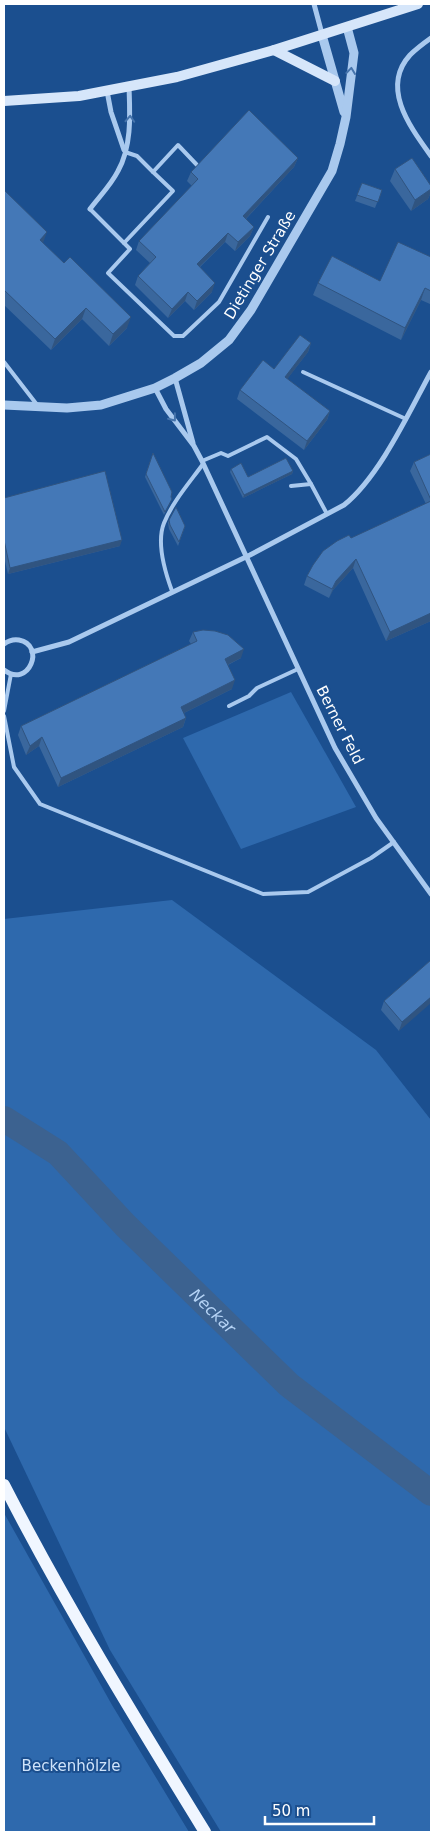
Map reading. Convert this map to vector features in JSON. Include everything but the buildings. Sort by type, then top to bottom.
[{"type":"main road","points":[[4,101],[79,96],[178,77],[274,50],[418,4]]},
{"type":"main road","points":[[274,50],[335,81]]},
{"type":"main road","points":[[4,1485],[38,1551],[205,1832]]},
{"type":"street","points":[[314,4],[322,35]]},
{"type":"street","name":"Dietinger Straße","points":[[4,405],[68,408],[101,405],[155,388],[175,378],[201,363],[229,340],[251,310],[332,171],[346,116],[354,53],[347,27]]},
{"type":"street","name":"Dietinger Straße","points":[[322,35],[346,116]]},
{"type":"street","points":[[431,38],[410,56],[402,68],[398,84],[400,104],[413,131],[431,156]]},
{"type":"street","points":[[90,209],[118,171],[125,152],[129,134],[129,86]]},
{"type":"street","points":[[106,91],[125,152]]},
{"type":"street","points":[[32,652],[69,642],[247,556],[327,514],[354,497],[382,460],[431,372]]},
{"type":"street","name":"Berner Feld","points":[[175,378],[194,446]]},
{"type":"street","name":"Berner Feld","points":[[155,388],[166,409],[194,446],[335,748],[376,818],[431,894]]},
{"type":"street","points":[[4,670],[16,675],[26,671],[32,662],[32,652],[26,643],[12,640],[5,641]]},
{"type":"lane","points":[[153,172],[178,145],[197,165]]},
{"type":"lane","points":[[124,243],[173,192],[137,156],[125,152]]},
{"type":"lane","points":[[90,209],[130,249],[108,273],[174,336],[183,336],[219,302],[268,217]]},
{"type":"lane","points":[[4,362],[38,406]]},
{"type":"lane","points":[[303,372],[406,419]]},
{"type":"lane","points":[[172,591],[161,545],[164,524],[202,462],[222,453],[228,456],[267,437],[296,459],[312,484],[327,514]]},
{"type":"lane","points":[[291,486],[312,484]]},
{"type":"lane","points":[[229,706],[249,696],[257,688],[298,669]]},
{"type":"lane","points":[[4,711],[11,674]]},
{"type":"lane","points":[[4,716],[14,767],[40,804],[263,894],[308,892],[371,858],[394,842]]},
{"type":"green space","points":[[291,692],[356,807],[241,849],[183,738]]},
{"type":"green space","points":[[172,900],[376,1050],[431,1120],[431,1832],[221,1832],[110,1650],[4,1427],[4,919]]},
{"type":"green space","name":"Beckenhölzle","points":[[4,1513],[112,1705],[189,1832],[4,1832]]},
{"type":"waterway","name":"Neckar","points":[[4,1119],[58,1153],[125,1225],[289,1385],[431,1493]]}]
